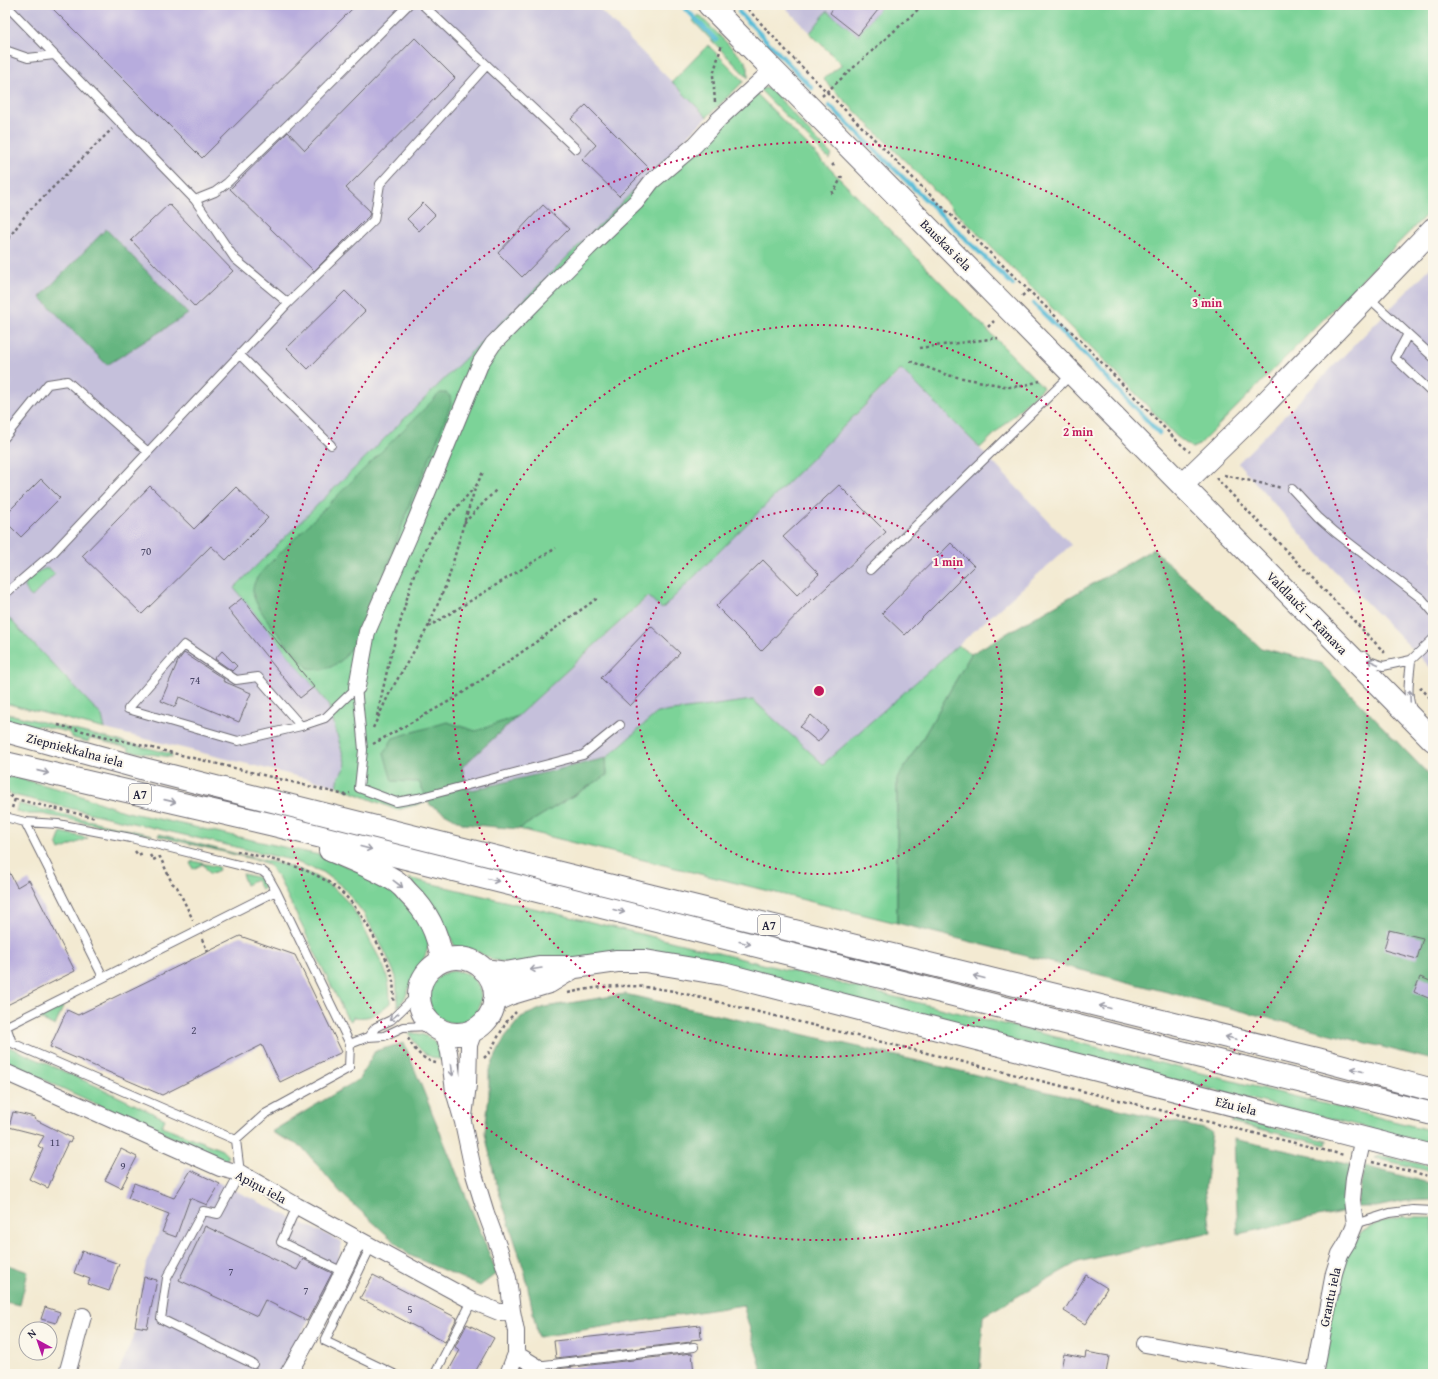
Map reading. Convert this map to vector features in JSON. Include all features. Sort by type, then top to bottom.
[{"type":"main road","name":"Bauskas iela","points":[[711,6],[1182,485]]},
{"type":"main road","points":[[1182,485],[1249,420],[1433,229]]},
{"type":"main road","name":"Valdlauči — Rāmava","points":[[1182,485],[1331,630],[1427,734]]},
{"type":"main road","name":"Ziepniekkalna iela","points":[[5,731],[144,769],[668,900],[1317,1059],[1395,1080]]},
{"type":"main road","name":"A7","points":[[5,763],[274,825],[1433,1114]]},
{"type":"main road","points":[[274,825],[368,866],[398,883],[416,900],[432,922],[440,946],[442,960]]},
{"type":"main road","points":[[462,958],[474,962],[484,970],[491,978],[495,989],[494,1001],[492,1012],[474,1031],[460,1034],[438,1029],[425,1017],[420,1006],[418,994],[421,982],[426,972],[435,964],[442,960],[462,958]]},
{"type":"main road","name":"Ežu iela","points":[[484,970],[506,973],[539,968],[575,967],[617,961],[645,961],[723,974],[1110,1074],[1360,1148],[1433,1156]]},
{"type":"main road","points":[[494,1001],[510,994],[549,982],[575,967]]},
{"type":"main road","points":[[1395,1080],[1433,1082]]},
{"type":"main road","name":"A7","points":[[1395,1080],[1433,1090]]},
{"type":"street","points":[[358,687],[367,632],[411,532],[481,362],[493,344],[636,202],[652,181],[694,145],[718,120],[773,69]]},
{"type":"street","points":[[438,1029],[446,1042],[449,1052],[454,1091],[463,1122],[474,1174],[508,1278],[516,1331],[516,1354],[508,1374]]},
{"type":"street","points":[[463,1122],[468,1085],[468,1045],[474,1031]]},
{"type":"street","name":"Apiņu iela","points":[[5,1072],[220,1168],[240,1173],[364,1243],[472,1301],[499,1312],[512,1311]]},
{"type":"street","points":[[1355,1224],[1352,1200],[1354,1178],[1360,1148]]},
{"type":"street","name":"Grantu iela","points":[[1313,1374],[1334,1273],[1340,1254],[1348,1241],[1355,1224]]},
{"type":"street","points":[[288,1374],[343,1272],[364,1243]]},
{"type":"street","points":[[67,1374],[83,1316]]},
{"type":"street","points":[[1144,1344],[1313,1374]]},
{"type":"street","points":[[516,1354],[539,1370]]},
{"type":"lane","points":[[6,5],[195,200],[235,259],[288,303]]},
{"type":"lane","points":[[195,200],[215,192],[227,183],[298,115],[408,5]]},
{"type":"lane","points":[[423,5],[576,149]]},
{"type":"lane","points":[[5,50],[28,58],[54,55]]},
{"type":"lane","points":[[5,594],[54,552],[288,303],[374,220],[380,184],[487,65]]},
{"type":"lane","points":[[1368,297],[1433,357]]},
{"type":"lane","points":[[1408,334],[1395,358],[1433,394]]},
{"type":"lane","points":[[240,355],[330,445]]},
{"type":"lane","points":[[870,570],[1072,374]]},
{"type":"lane","points":[[5,437],[48,384],[67,381],[148,452]]},
{"type":"lane","points":[[1292,489],[1318,517],[1335,532],[1422,600],[1433,612]]},
{"type":"lane","points":[[1359,651],[1369,661],[1383,666],[1395,662],[1410,660],[1433,639]]},
{"type":"lane","points":[[301,726],[258,678],[236,680],[184,645],[128,709],[238,742],[301,726],[325,718],[358,687]]},
{"type":"lane","points":[[1410,660],[1410,706],[1427,734]]},
{"type":"lane","points":[[358,687],[362,750],[359,788],[396,802],[418,798],[583,754],[620,725]]},
{"type":"lane","points":[[5,817],[25,822],[58,824],[131,838],[262,871],[266,875],[276,891],[350,1044],[349,1068],[265,1114],[236,1140]]},
{"type":"lane","points":[[25,822],[104,977]]},
{"type":"lane","points":[[236,1140],[12,1043],[5,1026],[276,891]]},
{"type":"lane","points":[[368,1037],[376,1027],[391,1020],[418,994]]},
{"type":"lane","points":[[350,1044],[368,1037],[384,1036],[403,1027],[438,1029]]},
{"type":"lane","points":[[236,1140],[240,1173],[218,1214],[203,1211],[167,1278],[161,1319],[253,1364]]},
{"type":"lane","points":[[297,1206],[281,1242],[343,1272]]},
{"type":"lane","points":[[1355,1224],[1390,1214],[1413,1210],[1433,1211]]},
{"type":"lane","points":[[364,1243],[325,1341],[394,1374]]},
{"type":"lane","points":[[435,1374],[472,1301]]},
{"type":"lane","points":[[539,1370],[694,1347]]},
{"type":"path","points":[[744,5],[793,58],[921,186],[1080,340],[1176,440],[1203,465],[1395,662]]},
{"type":"path","points":[[810,107],[923,5]]},
{"type":"path","points":[[718,120],[713,76],[728,23]]},
{"type":"path","points":[[5,243],[27,213],[120,122]]},
{"type":"path","points":[[832,166],[836,162]]},
{"type":"path","points":[[831,193],[834,192],[842,176]]},
{"type":"path","points":[[919,348],[998,338]]},
{"type":"path","points":[[910,361],[948,375],[1009,386],[1022,386],[1040,381]]},
{"type":"path","points":[[362,750],[390,692],[428,627],[448,580],[464,523],[476,486],[483,472]]},
{"type":"path","points":[[1224,475],[1279,488],[1292,489]]},
{"type":"path","points":[[376,722],[388,662],[412,577],[433,534],[476,486]]},
{"type":"path","points":[[464,523],[497,488]]},
{"type":"path","points":[[428,627],[556,548]]},
{"type":"path","points":[[362,750],[455,698],[599,597]]},
{"type":"path","points":[[1410,677],[1433,701]]},
{"type":"path","points":[[58,724],[345,795]]},
{"type":"path","points":[[251,778],[252,772]]},
{"type":"path","points":[[131,838],[138,856],[146,852],[150,853],[153,860],[160,857],[172,883],[177,887],[208,952]]},
{"type":"path","points":[[562,994],[592,988],[620,985],[646,986],[673,991],[1360,1148],[1433,1177]]},
{"type":"path","points":[[479,1061],[490,1053],[507,1020],[518,1010]]},
{"type":"path","points":[[406,1034],[420,1055],[426,1060],[439,1064]]},
{"type":"shaded area","points":[[5,5],[595,5],[707,117],[234,588],[328,704],[346,765],[339,777],[337,786],[105,729],[102,716],[5,614]]},
{"type":"shaded area","points":[[783,5],[907,5],[842,65]]},
{"type":"shaded area","points":[[1433,265],[1433,670],[1325,561],[1238,463]]},
{"type":"shaded area","points":[[902,369],[1071,545],[823,765],[753,700],[657,713],[606,758],[468,791],[462,767],[649,596],[662,608]]},
{"type":"shaded area","points":[[186,1167],[342,1242],[335,1274],[278,1374],[118,1374],[135,1332],[146,1263]]},
{"type":"green space","points":[[882,5],[1433,5],[1433,208],[1198,446],[1192,448],[1176,436],[1100,356],[823,79],[842,65],[810,33],[827,11],[858,35]]},
{"type":"green space","points":[[699,15],[745,61],[748,68],[748,78],[693,21]]},
{"type":"green space","points":[[708,45],[744,81],[707,117],[672,82]]},
{"type":"green space","points":[[766,88],[773,91],[809,132],[832,155],[829,159],[759,89]]},
{"type":"green space","points":[[756,93],[1043,387],[980,448],[901,369],[662,609],[648,596],[462,767],[468,791],[397,810],[337,786],[339,777],[346,765],[328,704],[234,588],[685,140],[695,151]]},
{"type":"green space","points":[[106,229],[188,314],[107,365],[40,297]]},
{"type":"green space","points":[[440,393],[446,393],[450,396],[451,404],[410,503],[379,591],[355,643],[342,660],[331,667],[321,670],[308,668],[274,630],[258,607],[253,589],[256,580],[265,568]]},
{"type":"green space","points":[[1153,549],[1261,648],[1321,663],[1433,779],[1433,1060],[897,923],[897,779],[924,736],[971,654]]},
{"type":"green space","points":[[49,568],[55,574],[32,597],[27,593],[25,588],[28,580],[36,573]]},
{"type":"green space","points":[[5,614],[102,716],[105,729],[5,703]]},
{"type":"green space","points":[[958,645],[971,654],[924,736],[897,779],[897,923],[519,829],[607,775],[606,758],[657,713],[753,700],[823,764]]},
{"type":"green space","points":[[5,713],[172,754],[171,757],[129,751],[128,748],[90,738],[88,742],[73,738],[68,732],[38,725],[35,729],[5,721]]},
{"type":"green space","points":[[518,716],[462,767],[468,791],[606,758],[607,775],[519,829],[464,824],[430,805],[419,782],[392,781],[384,753],[393,738],[447,722],[476,731]]},
{"type":"green space","points":[[5,777],[15,777],[70,792],[123,811],[319,855],[378,882],[400,898],[409,907],[424,928],[427,935],[427,951],[404,1000],[398,1007],[396,977],[385,952],[364,914],[343,887],[323,872],[291,860],[13,795],[5,790]]},
{"type":"green space","points":[[18,804],[152,836],[42,814],[28,814],[16,811]]},
{"type":"green space","points":[[61,832],[88,838],[60,850],[57,843]]},
{"type":"green space","points":[[159,834],[296,868],[321,879],[332,887],[343,897],[355,912],[385,970],[389,984],[390,1003],[373,1015],[353,1017],[351,1021],[347,1018],[278,877],[269,865],[261,861],[158,836]]},
{"type":"green space","points":[[193,861],[218,867],[219,870],[210,874],[203,864],[193,869],[190,863]]},
{"type":"green space","points":[[242,874],[260,878],[264,889],[261,889],[256,880],[246,885]]},
{"type":"green space","points":[[408,878],[658,938],[1433,1131],[1433,1144],[662,954],[511,964],[493,960],[472,949],[458,948],[454,945],[440,917],[422,893]]},
{"type":"green space","points":[[450,971],[460,971],[474,978],[481,992],[481,1002],[474,1016],[460,1023],[450,1023],[440,1019],[433,1012],[429,1002],[429,992],[433,982],[440,975]]},
{"type":"green space","points":[[625,994],[863,1048],[1212,1131],[1205,1189],[1211,1232],[1078,1262],[983,1316],[980,1374],[763,1374],[743,1305],[538,1337],[525,1273],[496,1183],[485,1133],[489,1095],[489,1070],[505,1037],[521,1017],[545,1007]]},
{"type":"green space","points":[[60,1005],[63,1007],[55,1026],[41,1019],[42,1014]]},
{"type":"green space","points":[[409,1033],[416,1033],[431,1039],[441,1053],[443,1060],[431,1057],[422,1051],[415,1044]]},
{"type":"green space","points":[[404,1043],[497,1273],[480,1286],[409,1255],[341,1193],[302,1147],[271,1132],[359,1079],[375,1051]]},
{"type":"green space","points":[[5,1045],[165,1119],[162,1126],[222,1150],[228,1156],[227,1161],[127,1118],[5,1062]]},
{"type":"green space","points":[[1237,1119],[1327,1141],[1326,1145],[1231,1122]]},
{"type":"green space","points":[[1234,1139],[1351,1165],[1346,1211],[1238,1234]]},
{"type":"green space","points":[[1380,1156],[1433,1167],[1433,1172],[1375,1158]]},
{"type":"green space","points":[[1364,1166],[1433,1184],[1433,1200],[1407,1201],[1376,1207],[1357,1207]]},
{"type":"green space","points":[[1402,1217],[1433,1217],[1433,1374],[1321,1374],[1339,1276],[1346,1254],[1362,1232],[1379,1222]]},
{"type":"green space","points":[[5,1264],[28,1272],[20,1305],[5,1302]]},
{"type":"building","points":[[49,5],[356,5],[202,158]]},
{"type":"building","points":[[835,5],[882,5],[858,35],[830,13]]},
{"type":"building","points":[[415,38],[455,78],[346,188],[370,211],[369,216],[314,271],[230,189],[288,132],[305,150]]},
{"type":"building","points":[[586,105],[648,167],[619,196],[582,160],[596,145],[571,119]]},
{"type":"building","points":[[423,203],[435,215],[419,231],[407,219]]},
{"type":"building","points":[[169,204],[233,271],[195,307],[131,240]]},
{"type":"building","points":[[543,205],[569,229],[522,277],[498,253]]},
{"type":"building","points":[[345,291],[365,311],[308,369],[287,348]]},
{"type":"building","points":[[41,479],[60,498],[21,537],[5,521],[5,515]]},
{"type":"building","points":[[839,485],[886,532],[814,599],[813,598],[761,651],[716,606],[763,560],[797,595],[819,574],[783,537]]},
{"type":"building","points":[[150,486],[194,529],[236,487],[268,518],[226,560],[211,546],[142,614],[82,556]]},
{"type":"building","points":[[951,543],[974,566],[905,635],[882,613]]},
{"type":"building","points":[[242,598],[314,687],[300,698],[228,609]]},
{"type":"building","points":[[651,626],[680,653],[630,706],[601,678]]},
{"type":"building","points":[[222,651],[237,666],[232,671],[215,659]]},
{"type":"building","points":[[184,653],[224,679],[223,681],[251,693],[239,722],[179,697],[175,707],[161,701],[178,661]]},
{"type":"building","points":[[811,715],[828,730],[818,742],[800,727]]},
{"type":"building","points":[[5,864],[17,887],[29,880],[75,971],[5,1006]]},
{"type":"building","points":[[1389,930],[1423,938],[1417,959],[1384,950]]},
{"type":"building","points":[[240,936],[295,955],[342,1052],[280,1082],[262,1045],[162,1095],[50,1047],[67,1010],[78,1015]]},
{"type":"building","points":[[1420,977],[1433,982],[1433,1000],[1414,992]]},
{"type":"building","points":[[13,1112],[35,1117],[34,1119],[72,1138],[70,1143],[68,1142],[48,1188],[29,1179],[43,1149],[38,1146],[44,1136],[9,1127]]},
{"type":"building","points":[[121,1149],[137,1157],[121,1188],[105,1180]]},
{"type":"building","points":[[191,1170],[220,1184],[207,1205],[190,1198],[176,1237],[162,1232],[169,1214],[128,1198],[134,1183],[174,1198]]},
{"type":"building","points":[[205,1226],[297,1270],[303,1259],[332,1273],[307,1321],[265,1300],[257,1316],[179,1280]]},
{"type":"building","points":[[82,1251],[119,1264],[109,1291],[88,1284],[90,1279],[74,1273]]},
{"type":"building","points":[[373,1275],[457,1318],[445,1342],[360,1298]]},
{"type":"building","points":[[1086,1275],[1107,1288],[1085,1324],[1064,1311]]},
{"type":"building","points":[[144,1277],[157,1280],[147,1328],[135,1326]]},
{"type":"building","points":[[45,1307],[60,1312],[57,1321],[41,1319]]},
{"type":"building","points":[[467,1324],[494,1338],[474,1374],[447,1374],[460,1350],[455,1347]]},
{"type":"building","points":[[700,1325],[701,1339],[691,1340],[691,1342],[556,1358],[554,1341]]},
{"type":"building","points":[[1086,1352],[1109,1356],[1106,1374],[1060,1374],[1064,1354],[1085,1358]]},
{"type":"building","points":[[692,1353],[694,1374],[558,1374],[557,1369]]},
{"type":"waterway","points":[[682,5],[716,40]]},
{"type":"waterway","points":[[739,12],[812,88]]},
{"type":"waterway","points":[[830,106],[1013,285]]},
{"type":"waterway","points":[[1034,304],[1159,433]]}]
